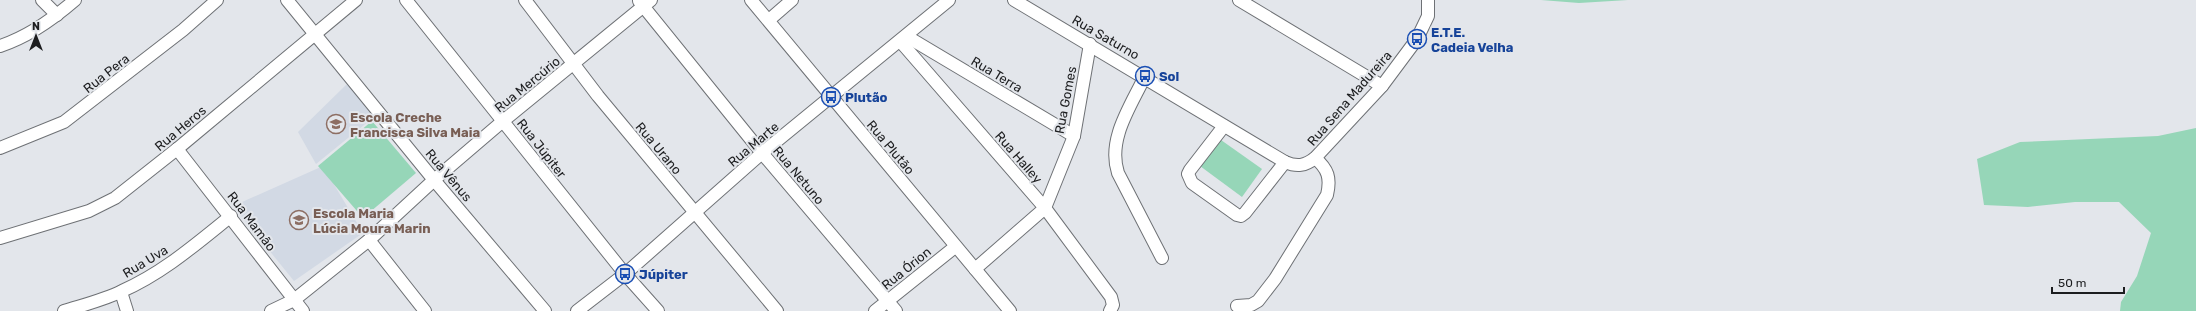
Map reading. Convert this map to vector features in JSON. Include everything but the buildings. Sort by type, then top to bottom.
[{"type":"street","points":[[42,0],[57,15]]},
{"type":"street","points":[[0,46],[36,29],[57,15],[75,0]]},
{"type":"street","name":"Rua Pera","points":[[0,148],[64,122],[183,30],[217,0]]},
{"type":"street","name":"Rua Vênus","points":[[287,0],[434,180],[545,311]]},
{"type":"street","name":"Rua Heros","points":[[0,238],[89,211],[115,198],[177,149],[356,0]]},
{"type":"street","name":"Rua Júpiter","points":[[406,0],[625,274],[658,311]]},
{"type":"street","name":"Rua Urano","points":[[525,0],[574,65],[777,311]]},
{"type":"street","name":"Rua Plutão","points":[[752,0],[955,247],[1010,311]]},
{"type":"street","points":[[769,20],[792,0]]},
{"type":"street","name":"Rua Marte","points":[[577,311],[625,274],[762,153],[949,0]]},
{"type":"street","name":"Rua Saturno","points":[[1014,0],[1145,76],[1224,126],[1285,162],[1303,165]]},
{"type":"street","points":[[1239,0],[1382,86]]},
{"type":"street","name":"Rua Sena Madureira","points":[[1303,165],[1315,158],[1382,86],[1424,28],[1428,16],[1428,0]]},
{"type":"street","name":"Rua Mercúrio","points":[[271,311],[294,300],[369,240],[434,180],[503,121],[574,65],[644,2]]},
{"type":"street","name":"Rua Netuno","points":[[644,2],[762,153],[896,311]]},
{"type":"street","name":"Rua Terra","points":[[903,39],[1074,136]]},
{"type":"street","name":"Rua Halley","points":[[903,39],[1045,208],[1111,297],[1113,305],[1110,311]]},
{"type":"street","name":"Rua Gomes","points":[[975,269],[1045,208],[1074,136],[1090,44]]},
{"type":"street","points":[[1145,76],[1117,134],[1114,162],[1162,258]]},
{"type":"street","points":[[1224,126],[1188,174],[1192,183],[1237,214],[1243,215],[1285,162]]},
{"type":"street","name":"Rua Mamão","points":[[177,149],[231,216],[303,311]]},
{"type":"street","points":[[1237,306],[1251,305],[1258,301],[1275,279],[1327,195],[1330,182],[1329,175],[1315,158]]},
{"type":"street","name":"Rua Uva","points":[[64,311],[121,292],[166,267],[231,216]]},
{"type":"street","points":[[369,240],[425,311]]},
{"type":"street","name":"Rua Órion","points":[[875,311],[955,247]]},
{"type":"street","points":[[121,292],[127,311]]},
{"type":"shaded area","name":"Escola Creche Francisca Silva Maia","points":[[347,84],[375,116],[316,164],[298,132]]},
{"type":"shaded area","name":"Escola Maria Lúcia Moura Marin","points":[[323,166],[363,233],[294,281],[233,206]]},
{"type":"green space","points":[[1541,0],[1628,0],[1579,3]]},
{"type":"green space","points":[[372,121],[416,173],[363,218],[318,166]]},
{"type":"green space","points":[[2196,128],[2196,311],[2120,311],[2121,302],[2137,276],[2151,233],[2119,202],[2075,202],[2028,207],[1984,205],[1977,159],[2020,142],[2158,136]]},
{"type":"green space","points":[[1221,140],[1262,169],[1242,197],[1200,166]]},
{"type":"place","name":"E.T.E. Cadeia Velha","points":[[1417,39]]},
{"type":"place","name":"Sol","points":[[1145,76]]},
{"type":"place","name":"Plutão","points":[[831,97]]},
{"type":"place","name":"Escola Creche Francisca Silva Maia","points":[[336,124]]},
{"type":"place","name":"Escola Maria Lúcia Moura Marin","points":[[299,220]]},
{"type":"place","name":"Júpiter","points":[[625,274]]}]
